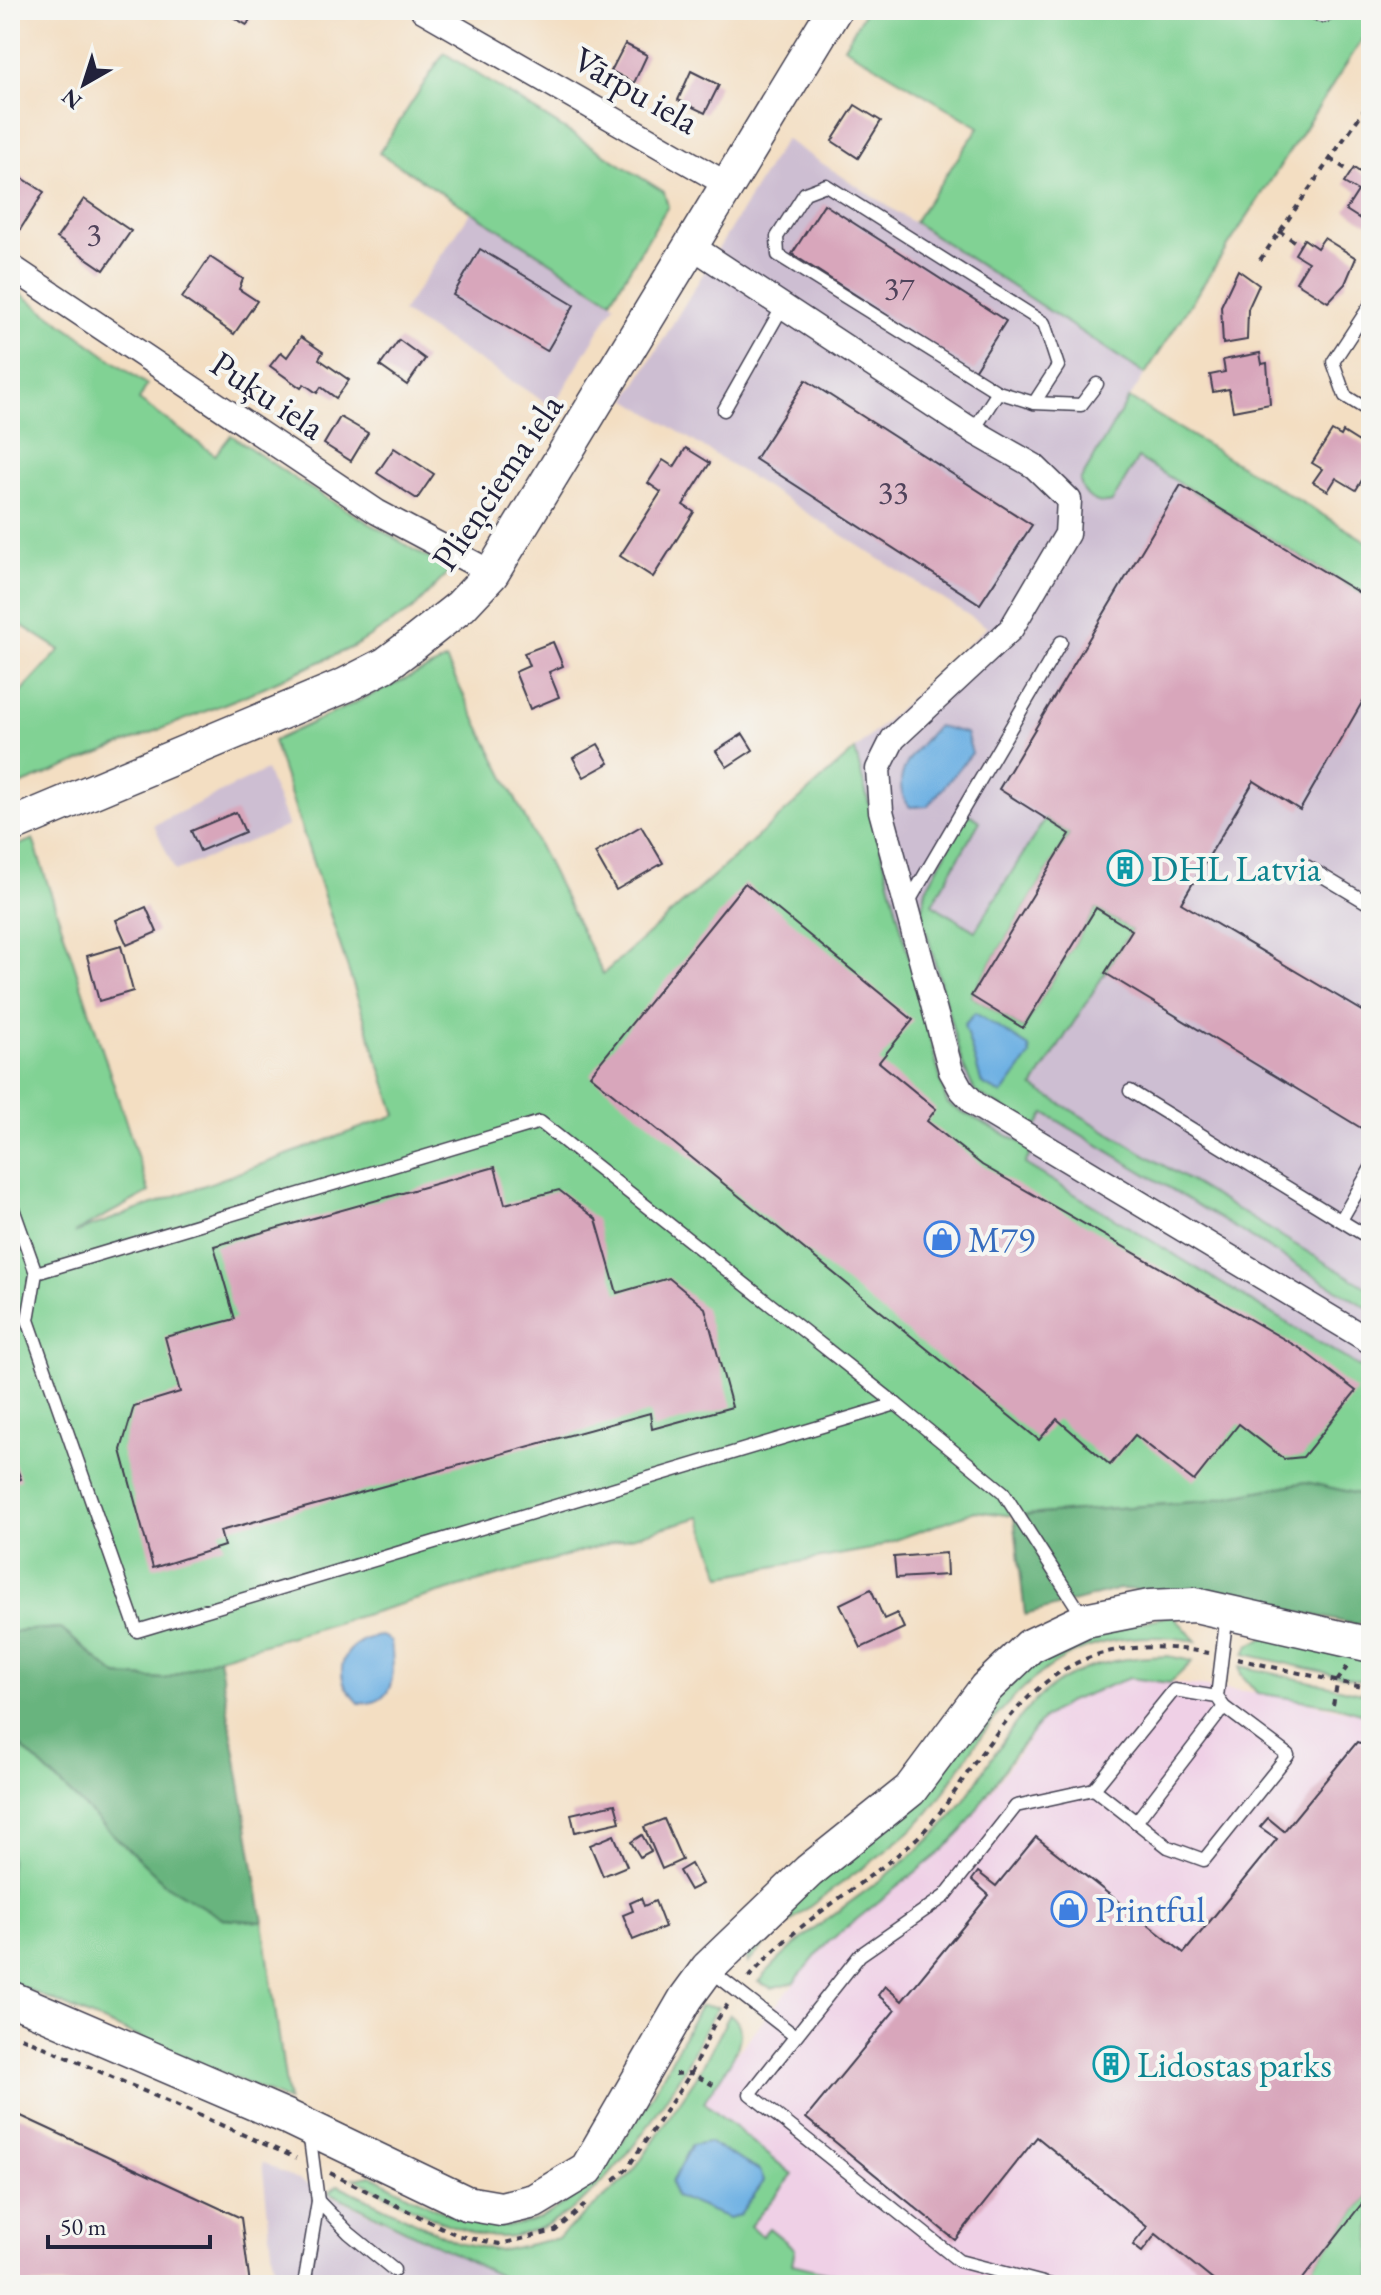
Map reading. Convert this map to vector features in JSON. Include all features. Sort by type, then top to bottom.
[{"type":"street","name":"Vārpu iela","points":[[423,10],[728,185]]},
{"type":"street","name":"Plieņciema iela","points":[[14,820],[346,685],[385,665],[461,606],[492,573],[834,10]]},
{"type":"street","points":[[690,245],[1055,483],[1069,500],[1067,534],[1011,629],[893,739],[878,769],[881,811],[951,1071],[961,1089],[976,1105],[1371,1342]]},
{"type":"street","name":"Puķu iela","points":[[10,266],[377,512],[492,573]]},
{"type":"street","points":[[10,1998],[308,2128],[466,2203],[501,2209],[534,2201],[587,2169],[686,1998],[708,1968],[809,1871],[910,1790],[986,1688],[1030,1646],[1085,1620],[1150,1607],[1195,1605],[1228,1610],[1360,1655]]},
{"type":"lane","points":[[1034,403],[1058,366],[1044,323],[826,185],[805,193],[777,237],[778,255],[998,392],[1034,403],[1081,405],[1097,384]]},
{"type":"lane","points":[[1371,304],[1333,362],[1345,396],[1371,412]]},
{"type":"lane","points":[[724,410],[783,306]]},
{"type":"lane","points":[[973,431],[998,392]]},
{"type":"lane","points":[[907,906],[1061,642]]},
{"type":"lane","points":[[1306,866],[1371,905]]},
{"type":"lane","points":[[1130,1091],[1371,1239]]},
{"type":"lane","points":[[36,1273],[540,1122],[1003,1492],[1085,1620]]},
{"type":"lane","points":[[1341,1220],[1371,1168]]},
{"type":"lane","points":[[10,1200],[36,1273],[28,1320],[137,1631],[896,1404]]},
{"type":"lane","points":[[1136,1822],[1221,1702],[1228,1610]]},
{"type":"lane","points":[[1051,2285],[959,2261],[750,2094],[860,1955],[945,1896],[1016,1806],[1094,1789],[1174,1690],[1221,1702],[1288,1755],[1204,1860],[1168,1847],[1094,1789]]},
{"type":"lane","points":[[708,1968],[795,2036]]},
{"type":"lane","points":[[304,2285],[318,2201],[308,2128]]},
{"type":"lane","points":[[318,2201],[349,2233],[394,2270]]},
{"type":"path","points":[[1260,260],[1371,100]]},
{"type":"path","points":[[1330,159],[1351,172]]},
{"type":"path","points":[[1279,231],[1300,245]]},
{"type":"path","points":[[1333,1705],[1338,1680],[1360,1655]]},
{"type":"shaded area","points":[[785,139],[1145,374],[1129,399],[1371,544],[1371,1374],[995,1146],[946,1104],[855,750],[987,627],[627,399]]},
{"type":"shaded area","points":[[471,212],[615,304],[553,407],[402,312]]},
{"type":"shaded area","points":[[266,770],[288,826],[175,871],[154,825]]},
{"type":"shaded area","points":[[1129,1678],[1270,1694],[1371,1716],[1371,2285],[848,2285],[653,2235],[704,2102],[718,2076],[826,1944],[962,1831],[1043,1719],[1070,1701]]},
{"type":"shaded area","points":[[262,2162],[510,2281],[527,2285],[276,2285]]},
{"type":"green space","points":[[866,10],[1371,10],[1371,26],[1145,374],[914,222],[979,127],[844,47]]},
{"type":"green space","points":[[444,53],[664,192],[668,206],[611,300],[379,153]]},
{"type":"green space","points":[[10,286],[147,385],[139,400],[215,455],[231,435],[298,481],[450,571],[412,610],[355,646],[244,696],[10,789],[10,704],[60,650],[10,618]]},
{"type":"green space","points":[[1129,398],[1371,544],[1371,600],[1138,458],[1112,502],[1101,503],[1091,499],[1080,481]]},
{"type":"green space","points":[[446,660],[603,974],[855,750],[947,1104],[1033,1149],[1025,1164],[1371,1374],[1371,1497],[1306,1482],[1207,1501],[1014,1516],[975,1511],[871,1549],[722,1576],[700,1517],[219,1657],[165,1679],[117,1676],[60,1628],[17,1631],[10,1636],[10,849],[33,839],[149,1192],[74,1233],[396,1115],[273,741]]},
{"type":"green space","points":[[971,815],[980,821],[932,904],[975,931],[1045,819],[1070,834],[971,996],[1023,1028],[1096,908],[1132,930],[1033,1087],[1371,1290],[1371,1310],[1045,1113],[1037,1127],[975,1092],[962,1063],[922,915],[926,889],[966,816]]},
{"type":"green space","points":[[1306,1482],[1371,1497],[1371,1615],[1357,1625],[1217,1594],[1119,1589],[1025,1615],[1014,1516],[1207,1501]]},
{"type":"green space","points":[[1173,1615],[1196,1641],[1160,1637],[1127,1638],[1096,1645],[1069,1656],[1043,1672],[996,1717],[919,1823],[785,1926],[748,1963],[745,1948],[978,1714],[1060,1641]]},
{"type":"green space","points":[[60,1628],[117,1676],[165,1679],[219,1657],[263,1922],[223,1919],[166,1885],[10,1736],[10,1636],[17,1631]]},
{"type":"green space","points":[[1276,1633],[1371,1661],[1371,1683],[1245,1654],[1249,1645]]},
{"type":"green space","points":[[1168,1656],[1193,1661],[1170,1683],[1129,1678],[1070,1701],[1043,1719],[1013,1756],[962,1831],[943,1850],[826,1944],[794,1982],[772,1988],[758,1982],[804,1937],[930,1839],[965,1799],[1014,1725],[1044,1693],[1062,1680],[1100,1664]]},
{"type":"green space","points":[[1240,1666],[1371,1695],[1371,1716],[1333,1705],[1257,1693],[1241,1674]]},
{"type":"green space","points":[[10,1736],[166,1885],[223,1919],[263,1922],[288,2101],[10,1982]]},
{"type":"green space","points":[[700,2006],[718,2007],[650,2123],[608,2176],[584,2200],[558,2219],[530,2232],[501,2237],[484,2235],[446,2224],[354,2178],[371,2175],[434,2208],[484,2224],[501,2226],[535,2220],[567,2202],[622,2143]]},
{"type":"green space","points":[[730,2014],[738,2023],[738,2045],[704,2102],[793,2175],[750,2226],[762,2236],[769,2228],[795,2249],[792,2264],[877,2285],[527,2285],[510,2281],[329,2192],[338,2185],[457,2242],[500,2251],[558,2238],[631,2174],[697,2076]]},
{"type":"green space","points":[[1371,2192],[1371,2285],[1346,2281],[1339,2285],[1298,2285]]},
{"type":"water","points":[[937,726],[966,733],[972,753],[928,806],[910,807],[903,796],[902,774],[913,754]]},
{"type":"water","points":[[975,1013],[1029,1047],[1030,1056],[1002,1094],[982,1084],[964,1025]]},
{"type":"water","points":[[382,1636],[391,1641],[391,1684],[381,1699],[359,1703],[345,1686],[343,1664],[357,1644]]},
{"type":"water","points":[[708,2142],[760,2171],[764,2181],[740,2215],[728,2218],[675,2196],[672,2182],[692,2145]]},
{"type":"building","points":[[221,10],[255,10],[247,25]]},
{"type":"building","points":[[625,44],[647,55],[634,83],[611,71]]},
{"type":"building","points":[[691,71],[719,85],[705,113],[678,100]]},
{"type":"building","points":[[855,105],[881,121],[858,158],[832,141]]},
{"type":"building","points":[[1354,168],[1367,177],[1371,170],[1371,226],[1346,210],[1358,191],[1344,183]]},
{"type":"building","points":[[10,170],[44,192],[18,233],[10,228]]},
{"type":"building","points":[[84,199],[131,231],[104,270],[57,238]]},
{"type":"building","points":[[824,204],[1006,321],[974,371],[792,254]]},
{"type":"building","points":[[1324,238],[1356,258],[1345,284],[1328,302],[1296,282],[1308,262],[1295,254],[1304,239],[1317,248]]},
{"type":"building","points":[[480,249],[574,305],[547,351],[453,295]]},
{"type":"building","points":[[210,257],[243,279],[239,289],[257,301],[234,334],[182,298]]},
{"type":"building","points":[[1238,270],[1259,285],[1248,309],[1247,340],[1223,344],[1221,306]]},
{"type":"building","points":[[301,337],[323,352],[319,359],[349,380],[336,398],[321,387],[317,393],[304,384],[301,388],[270,366],[281,352],[287,357]]},
{"type":"building","points":[[399,340],[425,359],[407,385],[380,366]]},
{"type":"building","points":[[1260,353],[1262,364],[1267,363],[1270,404],[1233,411],[1229,389],[1213,392],[1210,375],[1225,372],[1223,360]]},
{"type":"building","points":[[806,380],[1032,525],[980,604],[755,459]]},
{"type":"building","points":[[340,417],[368,433],[351,461],[324,444]]},
{"type":"building","points":[[1332,431],[1341,436],[1343,432],[1367,447],[1365,451],[1371,454],[1371,465],[1356,490],[1336,478],[1328,491],[1313,482],[1322,469],[1312,463]]},
{"type":"building","points":[[394,448],[434,474],[417,499],[377,473]]},
{"type":"building","points":[[686,448],[710,463],[683,505],[694,512],[653,577],[620,556],[661,492],[648,483],[663,460],[674,467]]},
{"type":"building","name":"DHL Latvia","points":[[1181,485],[1371,600],[1371,703],[1364,699],[1300,810],[1254,781],[1181,903],[1371,1016],[1371,1112],[1361,1128],[1105,973],[1132,930],[1096,908],[1023,1028],[971,996],[1070,834],[999,789]]},
{"type":"building","points":[[553,642],[563,666],[549,672],[559,697],[530,709],[515,672],[529,666],[524,653]]},
{"type":"building","points":[[743,734],[753,750],[727,767],[716,751]]},
{"type":"building","points":[[598,744],[609,763],[584,777],[573,758]]},
{"type":"building","points":[[236,812],[245,832],[200,851],[191,831]]},
{"type":"building","points":[[641,826],[663,863],[616,890],[595,853]]},
{"type":"building","points":[[745,883],[913,1020],[879,1062],[936,1109],[927,1121],[982,1165],[1301,1349],[1356,1391],[1303,1457],[1284,1459],[1239,1424],[1194,1481],[1135,1435],[1110,1465],[1057,1419],[1039,1440],[590,1075]]},
{"type":"building","points":[[146,907],[157,932],[127,945],[116,920]]},
{"type":"building","points":[[121,946],[133,991],[99,1001],[87,956]]},
{"type":"building","points":[[495,1167],[505,1204],[559,1190],[596,1219],[617,1293],[669,1278],[705,1308],[732,1407],[652,1429],[650,1413],[220,1531],[224,1546],[153,1568],[121,1450],[134,1406],[180,1392],[165,1337],[235,1319],[214,1246]]},
{"type":"building","points":[[10,1453],[21,1479],[10,1484]]},
{"type":"building","points":[[946,1553],[947,1575],[896,1578],[894,1557]]},
{"type":"building","points":[[871,1589],[884,1619],[897,1613],[904,1628],[861,1648],[840,1604]]},
{"type":"building","name":"Lidostas parks","points":[[1357,1742],[1371,1747],[1371,2192],[1298,2285],[1219,2285],[1156,2234],[1142,2252],[1133,2245],[1147,2227],[1037,2137],[955,2240],[806,2118],[895,2010],[878,1995],[885,1986],[902,2001],[989,1895],[972,1880],[978,1872],[996,1886],[1036,1837],[1184,1953],[1277,1839],[1260,1827],[1268,1818],[1284,1831]]},
{"type":"building","points":[[615,1804],[620,1822],[575,1832],[571,1814]]},
{"type":"building","points":[[664,1819],[682,1860],[662,1869],[644,1827]]},
{"type":"building","points":[[614,1835],[627,1866],[603,1876],[590,1845]]},
{"type":"building","points":[[642,1835],[651,1851],[640,1857],[631,1842]]},
{"type":"building","points":[[691,1864],[702,1884],[690,1890],[679,1871]]},
{"type":"building","points":[[641,1898],[644,1906],[655,1901],[665,1927],[633,1940],[623,1915],[633,1911],[630,1903]]},
{"type":"building","points":[[21,2116],[241,2218],[250,2285],[10,2285],[10,2117]]},
{"type":"place","name":"DHL Latvia","points":[[1125,868]]},
{"type":"place","name":"M79","points":[[942,1239]]},
{"type":"place","name":"Printful","points":[[1069,1909]]},
{"type":"place","name":"Lidostas parks","points":[[1111,2064]]}]
